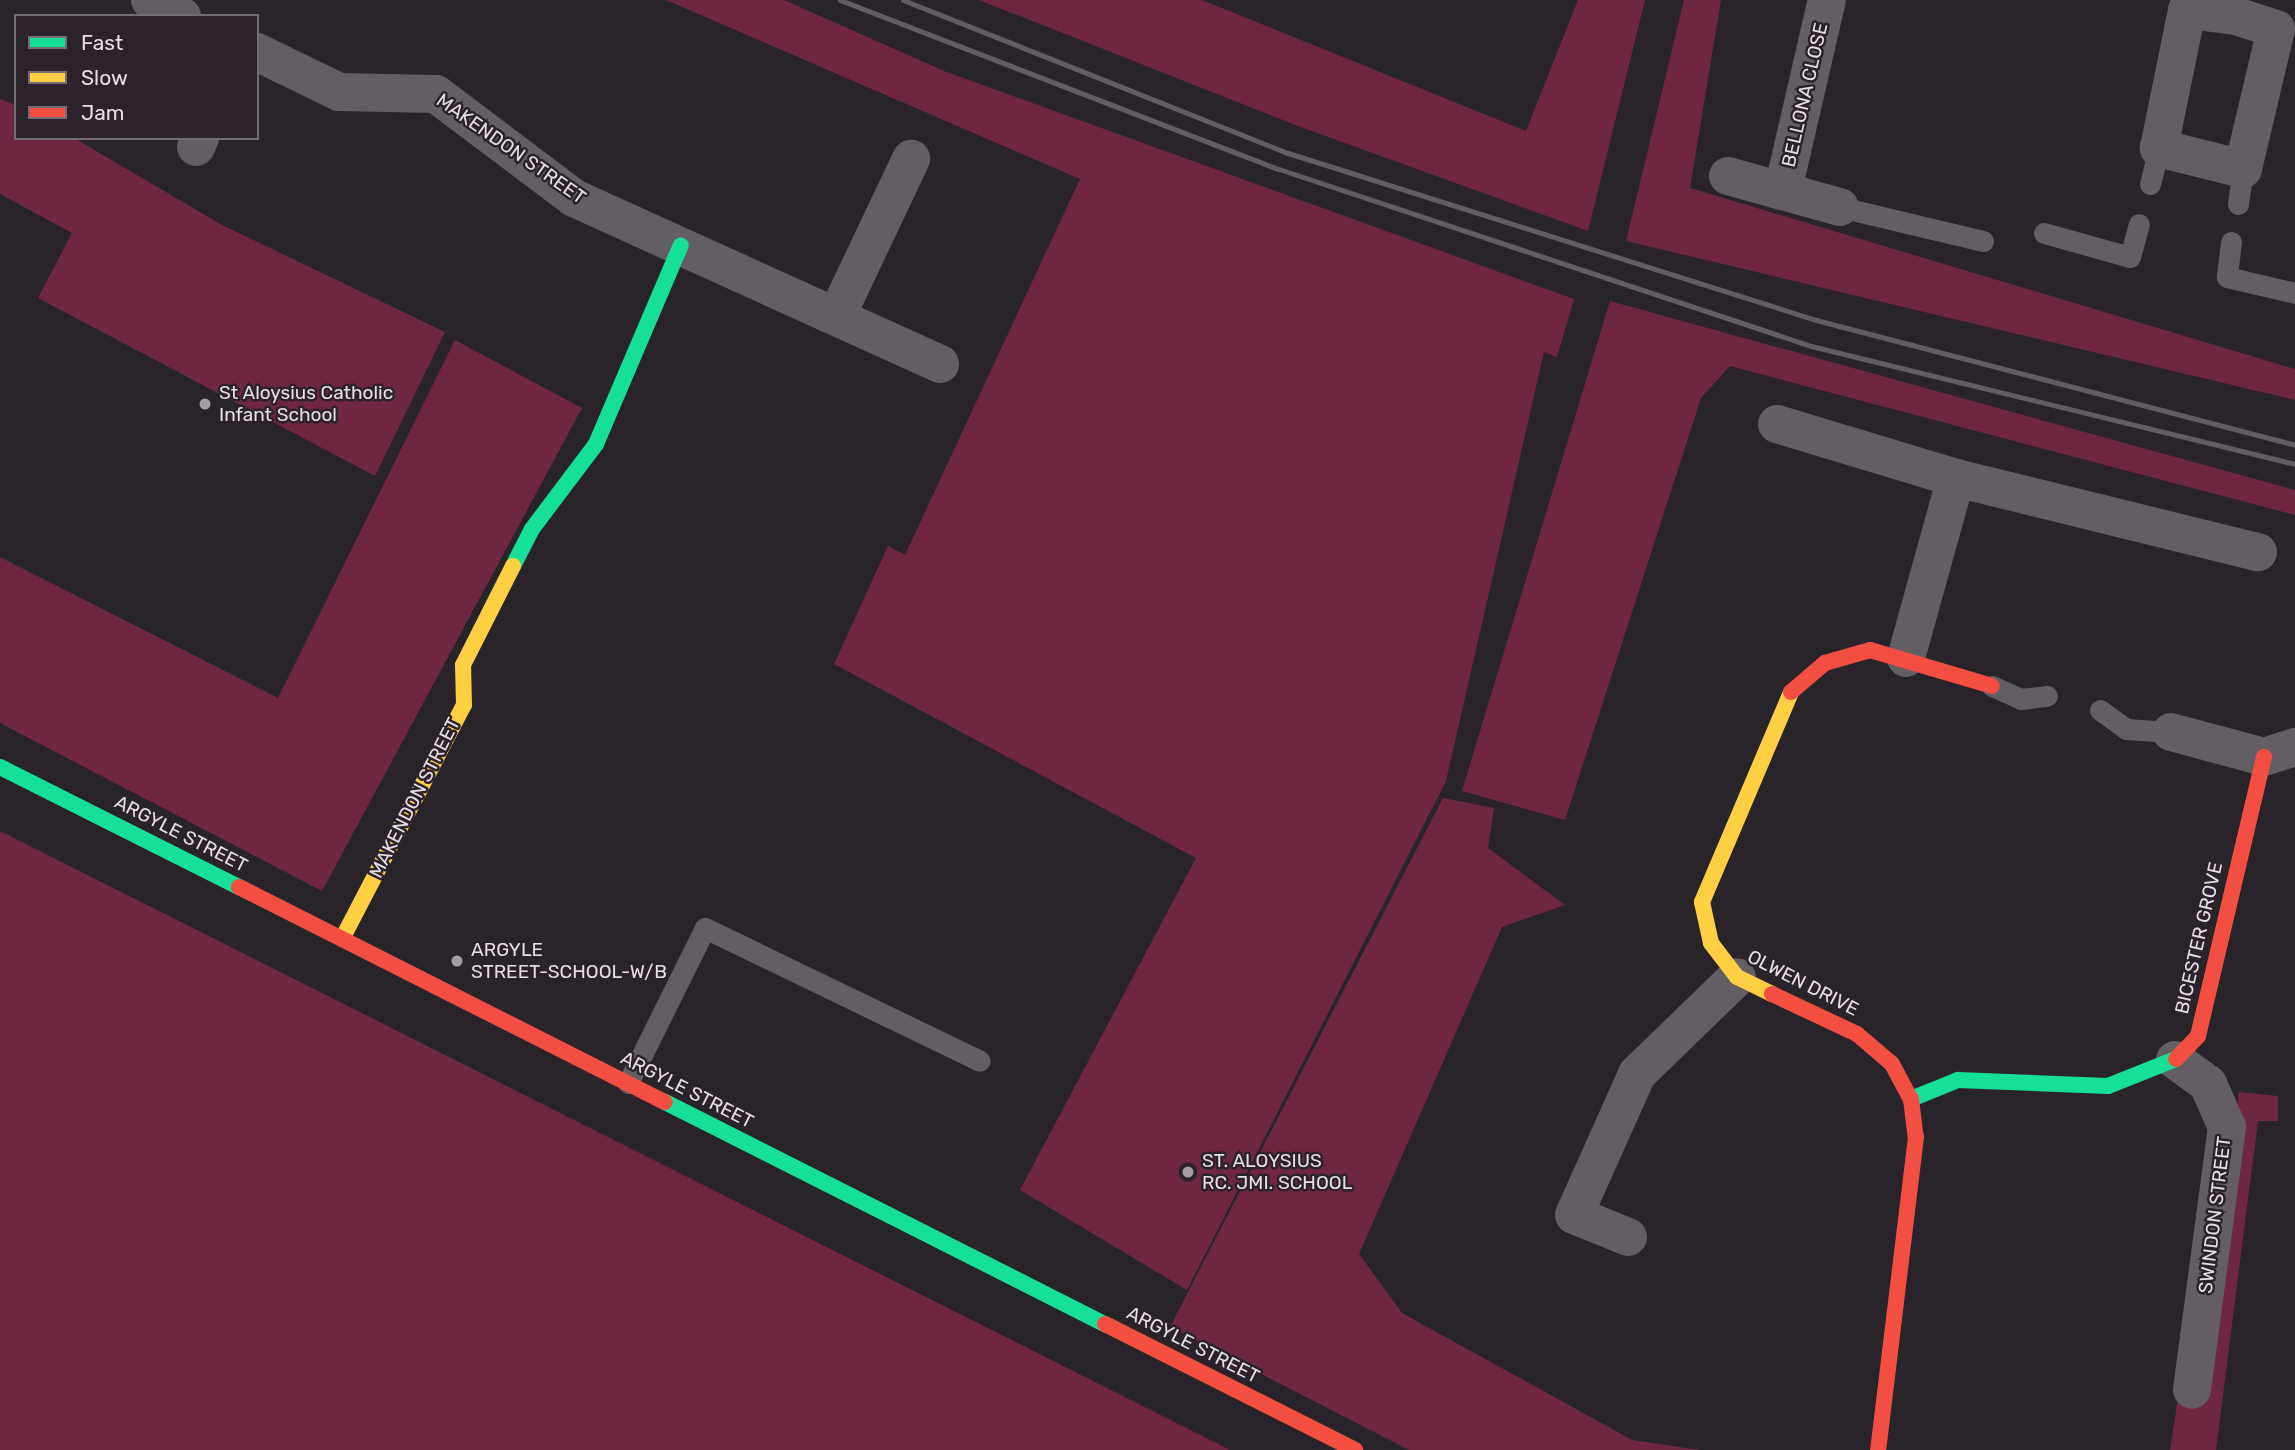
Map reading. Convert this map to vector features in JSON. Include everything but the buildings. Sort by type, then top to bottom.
[{"type":"street","points":[[150,0],[178,14]]},
{"type":"street","name":"BELLONA CLOSE","points":[[1783,190],[1827,0]]},
{"type":"street","points":[[2238,8],[2276,29],[2241,186],[2159,148],[2187,10],[2238,8]]},
{"type":"street","name":"MAKENDON STREET","points":[[259,53],[340,92],[436,94],[574,198],[940,364]]},
{"type":"street","points":[[837,315],[911,159]]},
{"type":"street","name":"BELLONA CLOSE","points":[[1728,176],[1840,207]]},
{"type":"street","name":"MAKENDON STREET","points":[[342,939],[464,705],[463,665],[532,529],[596,444],[681,245]]},
{"type":"street","points":[[1777,424],[1956,478],[2258,551]]},
{"type":"street","points":[[1906,658],[1956,478]]},
{"type":"street","name":"OLWEN DRIVE","points":[[1878,1450],[1916,1137],[1911,1099],[1892,1065],[1857,1034],[1737,977],[1711,943],[1702,902],[1785,697],[1825,663],[1870,650],[1906,658],[1992,686]]},
{"type":"street","points":[[2171,732],[2280,752]]},
{"type":"street","name":"BICESTER GROVE","points":[[1911,1099],[1958,1080],[2108,1086],[2175,1060],[2198,1036],[2280,752]]},
{"type":"street","name":"ARGYLE STREET","points":[[0,767],[1355,1450]]},
{"type":"street","points":[[1628,1237],[1574,1215],[1637,1074],[1737,977]]},
{"type":"street","name":"SWINDON STREET","points":[[2175,1060],[2208,1084],[2227,1127],[2193,1390]]},
{"type":"lane","points":[[2150,184],[2159,148]]},
{"type":"lane","points":[[1840,207],[1983,241]]},
{"type":"lane","points":[[2044,233],[2130,257],[2139,224]]},
{"type":"lane","points":[[2231,242],[2227,277],[2295,293]]},
{"type":"lane","points":[[1992,686],[2021,699],[2047,696]]},
{"type":"lane","points":[[2100,710],[2126,729],[2171,732]]},
{"type":"lane","points":[[628,1083],[705,928],[980,1061]]},
{"type":"shaded area","points":[[666,0],[784,0],[944,71],[1574,299],[1557,357],[1544,352],[1446,781],[1187,1290],[1020,1190],[1196,858],[834,664],[888,546],[905,555],[1080,179]]},
{"type":"shaded area","points":[[979,0],[1202,0],[1526,131],[1578,0],[1645,0],[1588,231],[1298,126]]},
{"type":"shaded area","points":[[1684,0],[1721,0],[1690,188],[2295,369],[2295,400],[1626,241]]},
{"type":"shaded area","points":[[0,99],[14,104],[14,140],[77,140],[222,225],[445,332],[375,476],[38,298],[72,233],[0,194]]},
{"type":"shaded area","points":[[1610,301],[2295,490],[2295,515],[1730,366],[1701,398],[1565,820],[1462,791]]},
{"type":"shaded area","points":[[455,340],[582,408],[322,891],[0,723],[0,557],[278,698]]},
{"type":"shaded area","points":[[1443,798],[1494,808],[1488,848],[1565,905],[1502,927],[1359,1254],[1402,1313],[1632,1440],[1700,1450],[1409,1450],[1170,1327]]},
{"type":"shaded area","points":[[0,831],[1230,1450],[0,1450]]},
{"type":"shaded area","points":[[2239,1092],[2278,1096],[2278,1121],[2258,1121],[2216,1450],[2170,1450],[2179,1392],[2201,1393]]},
{"type":"railway","points":[[840,0],[1279,169],[1811,346],[2295,464]]},
{"type":"railway","points":[[903,0],[1288,153],[1816,320],[2295,445]]},
{"type":"traffic: fast","points":[[513,566],[532,529],[596,444],[681,245]]},
{"type":"traffic: fast","points":[[0,767],[239,887]]},
{"type":"traffic: fast","points":[[1911,1099],[1958,1080],[2108,1086],[2176,1059]]},
{"type":"traffic: fast","points":[[665,1102],[1105,1324]]},
{"type":"traffic: slow","points":[[342,939],[464,705],[463,665],[513,566]]},
{"type":"traffic: slow","points":[[1772,994],[1737,977],[1711,943],[1702,902],[1791,692]]},
{"type":"traffic: jam","points":[[1791,692],[1825,663],[1870,650],[1992,686]]},
{"type":"traffic: jam","points":[[2176,1059],[2198,1036],[2264,757]]},
{"type":"traffic: jam","points":[[239,887],[665,1102]]},
{"type":"traffic: jam","points":[[1772,994],[1857,1034],[1892,1064],[1911,1099],[1916,1137],[1878,1450]]},
{"type":"traffic: jam","points":[[1105,1324],[1355,1450]]},
{"type":"place","name":"St Aloysius Catholic Infant School","points":[[205,404]]},
{"type":"place","name":"ARGYLE STREET-SCHOOL-W/B","points":[[457,961]]},
{"type":"place","name":"ST. ALOYSIUS RC. JMI. SCHOOL","points":[[1188,1172]]}]
